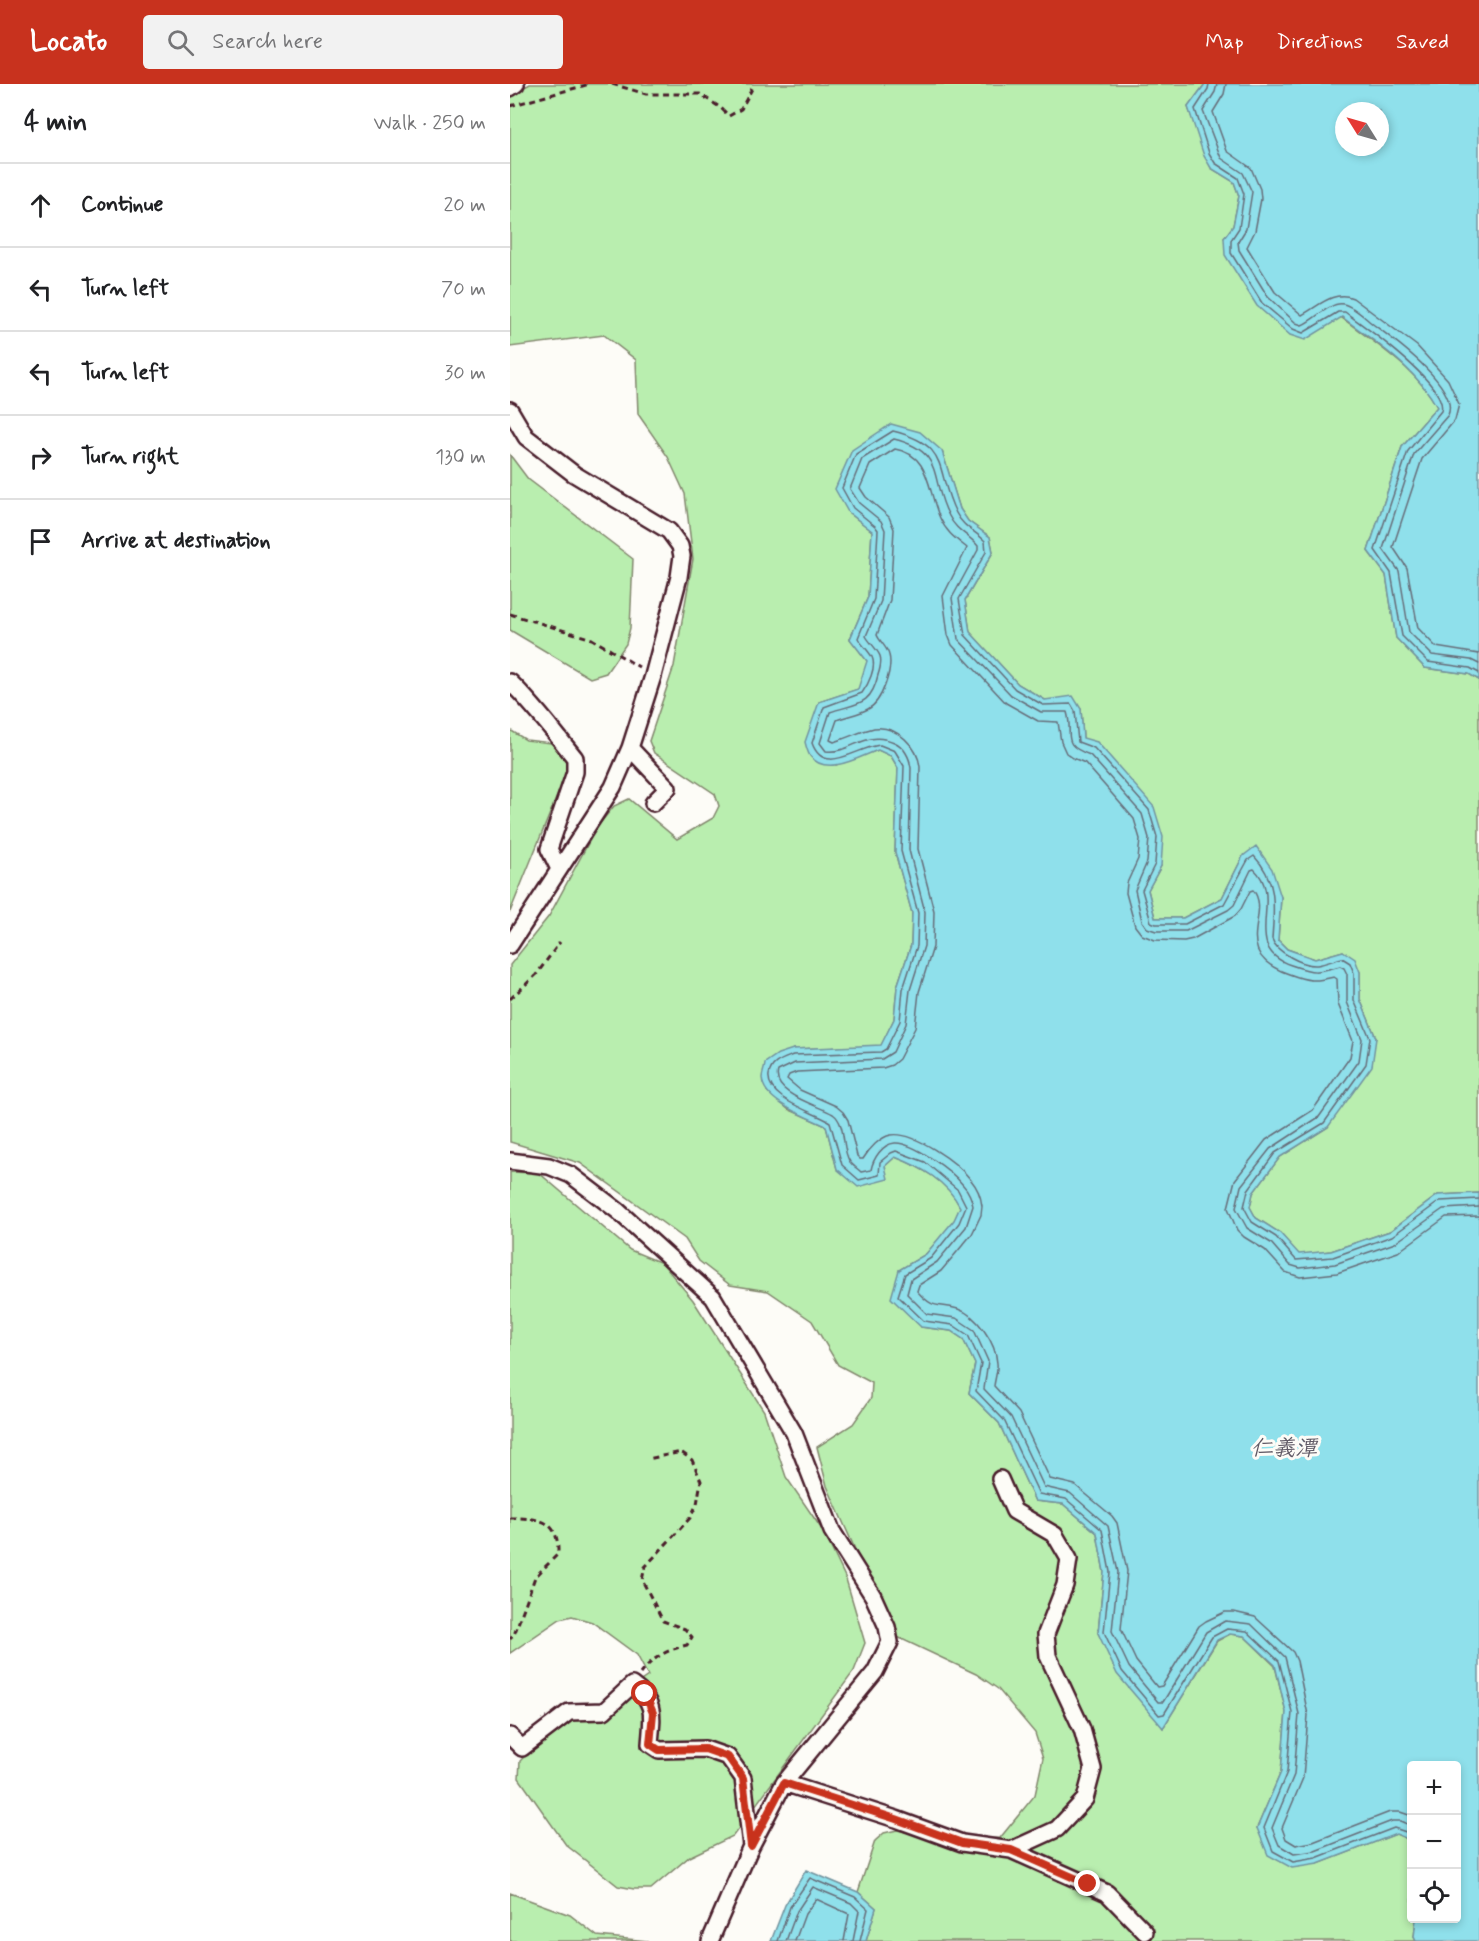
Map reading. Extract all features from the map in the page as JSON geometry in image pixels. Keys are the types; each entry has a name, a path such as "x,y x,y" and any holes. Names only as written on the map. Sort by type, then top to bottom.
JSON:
{"street":[{"path":"510,88 516,84"},
{"path":"510,410 526,437 574,474 669,531 680,546 682,556 653,676 630,748 613,787 510,945"},
{"path":"510,682 534,705 575,758 574,772 549,849 559,869"},
{"path":"630,748 668,788 653,803"},
{"path":"510,1161 549,1166 571,1175 618,1211 713,1298 794,1433 832,1531 873,1596 890,1642 874,1672 784,1783 751,1846 710,1941"},
{"path":"1000,1479 1014,1511 1054,1535 1069,1559 1065,1585 1046,1634 1048,1656 1083,1729 1093,1769 1085,1799 1057,1829 1011,1850"},
{"path":"510,1736 522,1748 568,1712 604,1711 632,1685 645,1694 653,1713 650,1744 659,1750 705,1749 728,1757 743,1778 751,1846"},
{"path":"784,1783 962,1843 1011,1850 1107,1893 1145,1932"}],"path":[{"path":"510,106 590,84"},
{"path":"612,84 646,94 700,94 729,116 741,109 754,85"},
{"path":"510,614 592,639 653,676"},
{"path":"510,999 536,975 560,942"},
{"path":"632,1685 649,1661 673,1648 687,1645 692,1637 685,1629 663,1621 642,1580 645,1567 690,1518 697,1504 701,1480 692,1460 681,1452 648,1459"},
{"path":"510,1518 532,1518 548,1524 558,1539 558,1554 535,1577 514,1635 510,1639"}],"green space":[{"path":"530,84 1205,84 1188,107 1211,168 1234,182 1239,196 1233,226 1224,238 1328,308 1383,349 1413,375 1437,407 1402,447 1368,551 1386,575 1396,638 1425,668 1469,674 1479,680 1479,1193 1438,1195 1390,1231 1331,1251 1298,1255 1280,1233 1256,1218 1250,1207 1253,1193 1280,1157 1328,1127 1376,1038 1360,999 1360,972 1343,951 1315,959 1287,949 1278,940 1281,897 1243,856 1222,898 1183,918 1155,918 1148,890 1161,866 1083,739 1081,709 1045,700 1018,684 970,632 965,600 993,552 990,537 968,521 960,509 942,451 848,512 872,531 868,597 850,639 868,662 859,689 819,702 836,765 878,750 891,756 898,768 895,852 912,913 911,945 897,987 894,1019 881,1046 793,1049 767,1091 788,1109 826,1126 837,1169 885,1166 895,1157 914,1165 941,1182 955,1198 960,1207 955,1220 926,1254 899,1270 921,1327 951,1331 963,1339 975,1364 969,1393 999,1423 1035,1501 1063,1504 1097,1533 1104,1572 1098,1633 1163,1728 1217,1641 1230,1634 1244,1636 1275,1666 1286,1712 1281,1772 1257,1828 1318,1864 1396,1834 1407,1839 1407,1923 1416,1923 1414,1937 1416,1941 866,1941 876,1908 858,1892 875,1841 884,1833 897,1830 948,1841 1000,1838 1035,1795 1043,1758 1035,1733 998,1689 976,1674 893,1635 827,1486 817,1447 853,1424 871,1398 872,1383 838,1365 812,1321 768,1291 730,1285 699,1261 685,1239 580,1163 510,1142 510,965 549,916 597,827 614,806 629,799 677,839 713,818 719,806 715,794 654,753 649,741 674,666 693,559 685,494 668,457 638,414 636,360 604,335 510,347 510,95"},
{"path":"510,455 528,479 633,559 630,628 626,644 606,673 590,678 510,630"},
{"path":"510,730 526,740 560,744 574,754 510,912"},
{"path":"510,1172 539,1173 630,1250 662,1263 693,1300 764,1411 786,1477 823,1531 846,1579 865,1643 854,1671 733,1836 689,1857 651,1889 618,1886 566,1845 519,1778 520,1761 555,1725 588,1717 648,1676 637,1655 592,1622 572,1616 560,1619 510,1653"},
{"path":"510,1893 570,1915 597,1936 648,1941 510,1941"}],"water":[{"path":"1205,84 1479,84 1479,680 1469,674 1425,668 1396,638 1386,575 1368,551 1402,447 1437,407 1407,368 1342,317 1305,340 1290,335 1257,306 1225,255 1224,238 1233,226 1239,196 1234,182 1211,168 1204,156 1188,107"},
{"name":"仁義潭","path":"891,424 920,432 942,451 960,509 968,521 990,537 993,552 965,600 970,632 1018,684 1045,700 1073,696 1081,709 1083,738 1097,742 1154,807 1163,837 1161,866 1148,890 1155,918 1183,918 1222,898 1243,856 1256,846 1272,869 1281,897 1278,940 1287,949 1315,959 1343,951 1355,959 1360,972 1360,999 1376,1038 1372,1066 1328,1127 1280,1157 1253,1193 1250,1207 1256,1218 1280,1233 1299,1254 1331,1251 1390,1231 1438,1195 1479,1193 1479,1941 1416,1941 1414,1937 1416,1923 1461,1923 1461,1761 1407,1761 1407,1839 1396,1834 1318,1864 1292,1868 1268,1855 1257,1828 1281,1772 1286,1712 1275,1665 1244,1636 1230,1634 1217,1640 1163,1728 1117,1674 1098,1633 1104,1572 1097,1533 1063,1504 1035,1501 999,1423 969,1393 975,1364 963,1339 951,1331 921,1327 891,1298 899,1270 926,1254 954,1220 960,1207 955,1198 941,1182 914,1165 895,1157 885,1166 888,1179 858,1187 837,1169 826,1126 787,1108 764,1087 762,1078 765,1063 778,1054 793,1049 881,1045 894,1019 897,987 911,945 912,913 895,852 898,768 891,756 878,750 843,764 825,765 810,756 805,742 819,702 858,689 867,661 850,639 868,597 872,531 848,512 835,489 852,450"},
{"path":"806,1870 858,1892 876,1908 866,1941 771,1941 785,1905"}],"route":[{"path":"645,1694 653,1713 650,1744 659,1750 705,1749 728,1757 743,1778 751,1846 784,1783 962,1843 1011,1850 1088,1884"}]}
